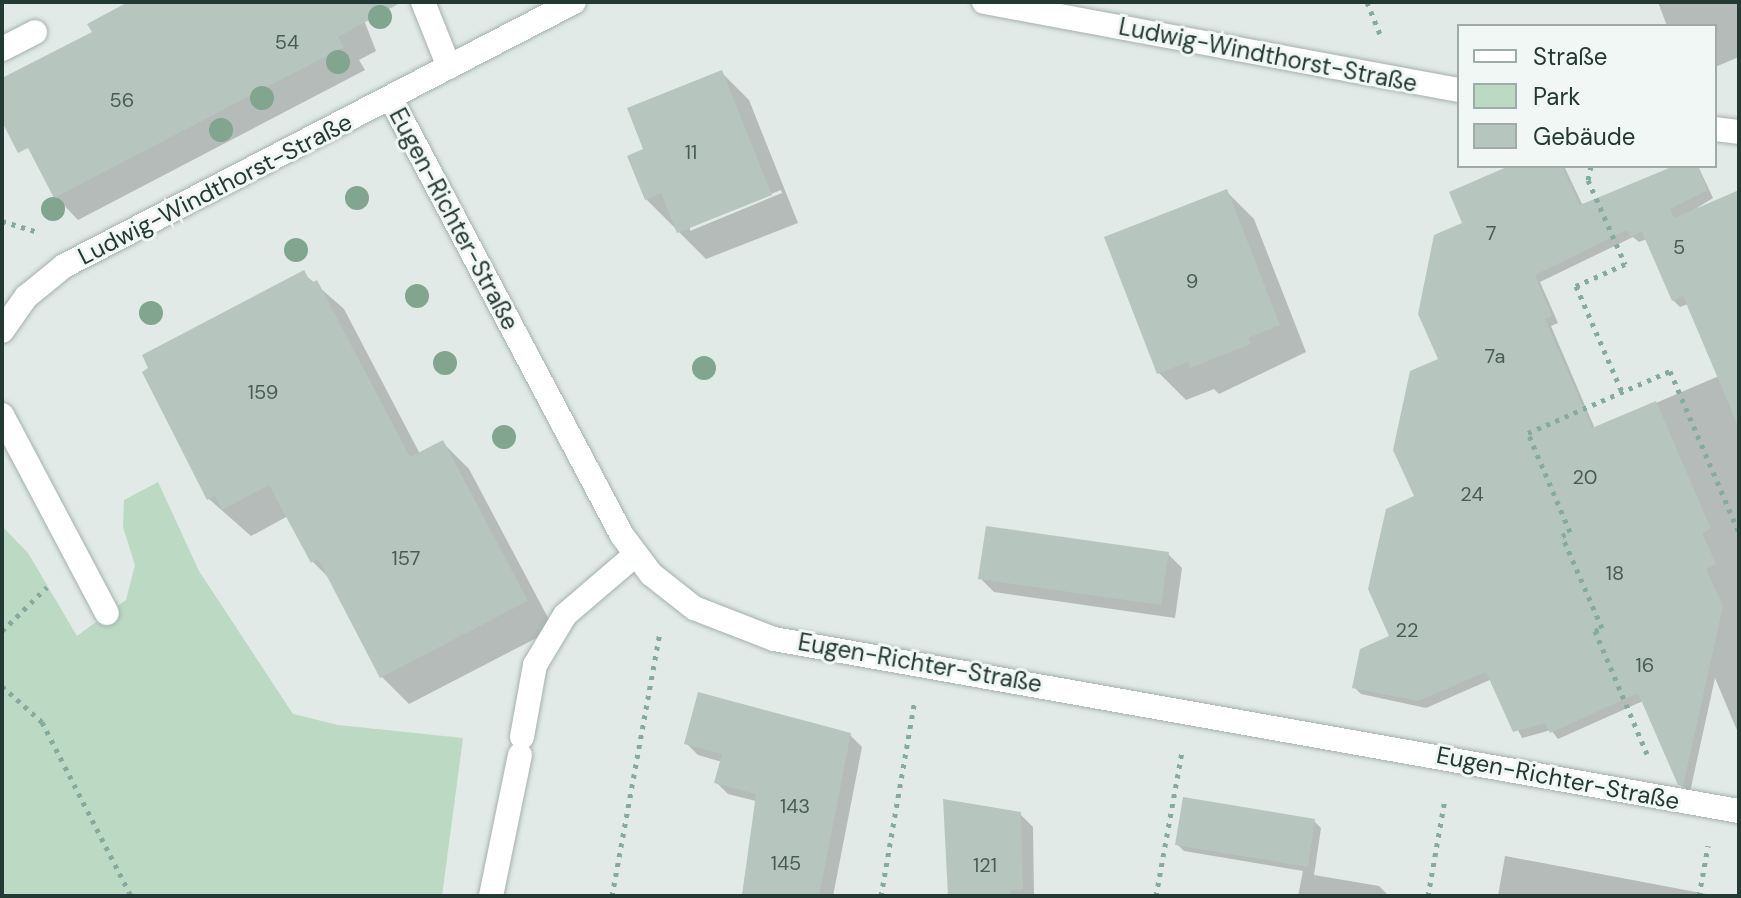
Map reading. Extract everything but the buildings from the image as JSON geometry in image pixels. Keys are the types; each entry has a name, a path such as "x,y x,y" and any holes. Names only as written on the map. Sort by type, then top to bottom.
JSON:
{"street":[{"path":"423,2 449,67"},
{"name":"Ludwig-Windthorst-Straße","path":"2,331 26,297 64,266 574,2"},
{"name":"Ludwig-Windthorst-Straße","path":"984,2 1457,90"},
{"path":"2,49 35,32"},
{"name":"Eugen-Richter-Straße","path":"391,99 635,555 668,590 746,632 1190,709 1727,809"},
{"path":"1717,129 1739,132"},
{"path":"2,415 107,613"},
{"path":"491,896 535,665 565,615 635,555"}],"path":[{"path":"1591,168 1588,180 1625,264 1576,286 1622,392"},
{"path":"1667,799 1595,631 1602,628 1562,536 1570,532 1528,433 1670,371 1739,533"},
{"path":"2,631 22,606 81,561"},
{"path":"612,896 668,590"},
{"path":"881,896 920,663"},
{"path":"2,686 42,722 131,896"},
{"path":"1156,896 1190,709"},
{"path":"1428,896 1453,757"},
{"path":"1699,896 1727,809"}],"green space":[{"path":"158,482 199,571 293,714 338,725 463,738 442,896 2,896 2,526 28,553 77,636 126,600 135,565 123,527 124,500"}]}
